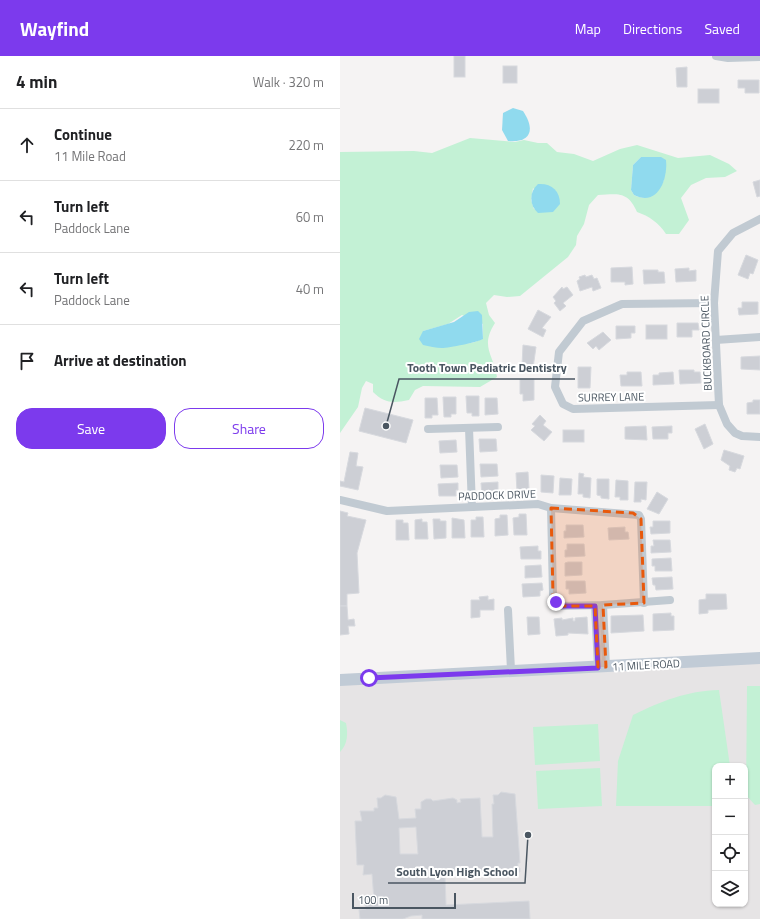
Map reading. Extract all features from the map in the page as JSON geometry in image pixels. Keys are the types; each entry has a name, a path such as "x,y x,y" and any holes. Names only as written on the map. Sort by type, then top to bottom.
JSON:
{"street":[{"path":"716,56 728,58 760,57"},
{"name":"BUCKBOARD CIRCLE","path":"760,220 733,233 718,251 714,303 719,405 727,424 735,433 742,436 760,436"},
{"name":"SURREY LANE","path":"714,303 622,304 582,321 559,352 555,387 563,404 573,410 719,405"},
{"path":"716,340 760,337"},
{"path":"428,429 498,427"},
{"path":"469,428 472,507"},
{"name":"PADDOCK DRIVE","path":"340,500 387,511 538,504 551,508 639,515 641,519 644,603"},
{"path":"551,508 553,595 556,602 560,606 644,603 670,600"},
{"path":"599,605 602,667"},
{"path":"508,610 511,670"},
{"name":"11 MILE ROAD","path":"340,680 760,658"}],"highlighted area":[{"path":"551,508 633,513 641,519 644,603 603,605 606,667 598,667 595,606 560,606 553,595"}],"shaded area":[{"path":"760,662 760,919 340,919 340,684"}],"green space":[{"path":"470,138 515,142 524,140 547,143 557,152 574,154 593,161 620,149 637,145 678,158 710,155 729,164 737,171 725,177 706,178 691,185 681,198 689,220 679,234 666,234 653,220 637,212 630,200 622,195 598,195 589,205 584,224 577,236 576,245 568,257 520,296 507,297 494,295 486,303 489,315 495,323 488,338 488,344 497,377 480,387 423,386 415,390 409,400 399,402 386,401 377,396 373,392 373,384 366,381 362,388 358,407 340,433 340,152 414,151 432,153","holes":["641,157 664,180 656,192 649,197 644,198 634,195 631,190 633,165","533,188 553,212 534,209 531,200","462,315 483,324 483,338 476,342 461,343 445,340 423,331 448,324"]},
{"path":"747,686 760,686 760,804 755,805 748,797 748,763 746,763"},
{"path":"719,690 730,763 712,763 712,806 616,806 618,761 633,715 674,698 696,692"},
{"path":"340,720 346,723 347,734 345,746 340,752"},
{"path":"598,724 600,761 535,765 533,727"},
{"path":"600,768 602,806 538,809 536,771"}],"water":[{"path":"513,108 523,111 530,129 529,134 522,140 508,141 502,130 503,113"},
{"path":"641,157 661,157 666,160 665,175 660,189 649,197 642,198 634,195 631,190 633,165"},
{"path":"538,184 551,186 556,191 560,199 560,204 553,212 538,213 535,210 531,198 535,187"},
{"path":"478,311 482,315 483,339 463,345 442,348 423,345 419,339 423,331 454,322 469,312"}],"building":[{"path":"454,56 465,56 465,77 454,77"},
{"path":"503,66 517,66 517,83 503,83"},
{"path":"687,67 687,87 677,87 676,68"},
{"path":"738,80 759,80 759,93 745,93 745,88 738,88"},
{"path":"698,89 719,89 719,103 698,103"},
{"path":"760,180 760,196 757,197 753,182"},
{"path":"746,255 758,260 753,274 750,273 748,279 738,275"},
{"path":"632,267 633,284 625,285 625,282 611,282 611,268"},
{"path":"689,268 689,271 696,270 696,281 676,282 675,269"},
{"path":"643,270 658,270 658,272 664,272 665,283 644,284"},
{"path":"585,275 586,277 592,275 594,279 597,278 601,288 593,291 592,287 580,291 577,281 580,279 579,277"},
{"path":"562,287 563,289 567,287 573,295 563,303 566,306 560,311 554,303 556,301 553,297"},
{"path":"742,302 758,302 758,314 739,315 738,308 742,308"},
{"path":"538,310 551,317 542,328 546,330 543,337 528,329"},
{"path":"677,323 698,323 699,330 692,330 692,337 677,337"},
{"path":"646,325 667,325 667,339 646,339"},
{"path":"616,326 635,326 635,333 631,333 631,338 616,339"},
{"path":"603,332 611,340 599,350 596,346 593,349 587,343"},
{"path":"523,345 536,347 533,368 522,366"},
{"path":"760,356 760,370 741,369 741,357"},
{"path":"578,367 591,367 590,388 578,388"},
{"path":"679,370 694,370 694,372 700,372 701,383 680,384"},
{"path":"627,372 641,372 642,386 621,386 620,375 627,375"},
{"path":"673,372 674,384 653,385 653,375"},
{"path":"520,379 534,379 534,400 523,401 523,394 520,394"},
{"path":"466,396 479,396 479,416 472,416 472,413 467,413"},
{"path":"443,397 456,397 456,414 451,414 451,417 444,417"},
{"path":"425,398 437,398 438,415 432,415 432,418 425,418"},
{"path":"485,398 497,398 498,414 485,415"},
{"path":"753,400 760,400 760,414 747,414 747,403 753,402"},
{"path":"365,408 413,420 406,443 359,431"},
{"path":"540,415 546,421 543,425 552,432 544,441 531,430 535,426 532,424"},
{"path":"705,424 713,444 704,449 695,429"},
{"path":"646,426 647,440 625,439 625,427"},
{"path":"672,426 672,433 668,433 668,439 653,439 652,427"},
{"path":"563,430 584,430 584,442 563,442"},
{"path":"479,439 496,439 497,451 480,452"},
{"path":"456,440 457,452 440,453 439,441"},
{"path":"724,450 744,456 740,469 737,468 735,472 729,470 730,466 721,460"},
{"path":"350,452 358,453 356,466 363,467 358,490 340,486 340,481 344,482"},
{"path":"480,464 497,464 498,476 481,477"},
{"path":"440,465 457,465 458,477 441,478"},
{"path":"528,472 529,489 524,489 524,492 517,492 516,473"},
{"path":"579,473 584,474 583,477 591,478 590,498 583,497 583,494 578,494"},
{"path":"541,475 554,476 553,493 541,492"},
{"path":"560,478 572,479 571,495 559,495"},
{"path":"597,479 609,479 609,499 601,498 601,496 597,495"},
{"path":"616,480 628,481 628,500 620,500 620,497 615,497"},
{"path":"498,482 498,495 482,495 481,483"},
{"path":"635,482 647,482 646,500 641,499 641,502 634,502"},
{"path":"458,483 456,496 439,496 438,484"},
{"path":"657,492 668,499 659,514 647,509"},
{"path":"340,511 348,513 347,516 366,520 357,553 359,593 347,594 347,606 340,606"},
{"path":"519,514 526,514 527,535 514,535 513,518 519,517"},
{"path":"500,515 507,515 508,535 495,536 495,519 500,518"},
{"path":"476,517 483,517 484,537 471,537 471,520 476,520"},
{"path":"452,518 464,520 465,538 452,538"},
{"path":"422,519 422,522 427,522 428,539 415,539 415,520"},
{"path":"433,519 446,521 446,538 434,539"},
{"path":"396,520 403,520 403,523 408,523 409,540 396,540"},
{"path":"653,521 670,521 670,533 651,534 650,527 653,527"},
{"path":"566,525 583,525 584,537 564,538"},
{"path":"625,527 625,532 628,532 629,539 609,540 608,528"},
{"path":"653,540 670,540 671,552 651,553 651,546 654,546"},
{"path":"567,544 584,544 585,556 565,557"},
{"path":"538,546 538,551 541,551 541,559 521,559 520,547"},
{"path":"671,558 672,571 655,571 655,566 652,566 652,559"},
{"path":"582,562 582,575 565,576 565,563"},
{"path":"541,565 542,577 525,578 525,566"},
{"path":"672,577 673,589 656,590 655,585 653,585 652,578"},
{"path":"566,581 585,581 586,593 569,594 569,589 566,589"},
{"path":"542,583 543,590 540,591 540,596 523,597 522,584"},
{"path":"706,594 726,594 727,609 708,610 708,613 699,614 699,600 706,599"},
{"path":"488,596 488,600 494,599 494,610 480,610 480,617 471,618 471,600 480,600 479,597"},
{"path":"340,606 347,606 348,620 354,619 355,626 348,626 349,634 340,635"},
{"path":"671,613 671,616 674,616 674,630 653,631 653,614"},
{"path":"643,615 644,631 611,633 611,616"},
{"path":"527,617 539,617 540,634 528,635"},
{"path":"587,617 588,634 568,633 568,635 556,636 554,619 562,618 562,620 573,618 573,621 575,621 575,618"},
{"path":"501,792 515,794 520,863 518,863 518,868 520,868 520,872 445,876 446,905 529,901 530,919 422,919 422,915 411,916 403,919 360,919 359,910 366,909 365,900 374,900 372,874 363,875 364,865 357,865 355,821 362,821 360,811 374,811 374,808 378,808 377,798 381,798 385,795 396,797 399,819 416,818 415,809 421,809 421,802 426,799 431,799 433,801 453,798 457,800 457,803 461,802 460,799 480,798 482,837 493,837 493,795 498,795","holes":["416,827 418,854 400,854 399,828"]}],"place":[{"name":"Tooth Town Pediatric Dentistry","path":"386,426"},
{"name":"South Lyon High School","path":"528,835"}],"route":[{"path":"369,678 536,669 598,668 595,606 560,606 556,602"}]}
